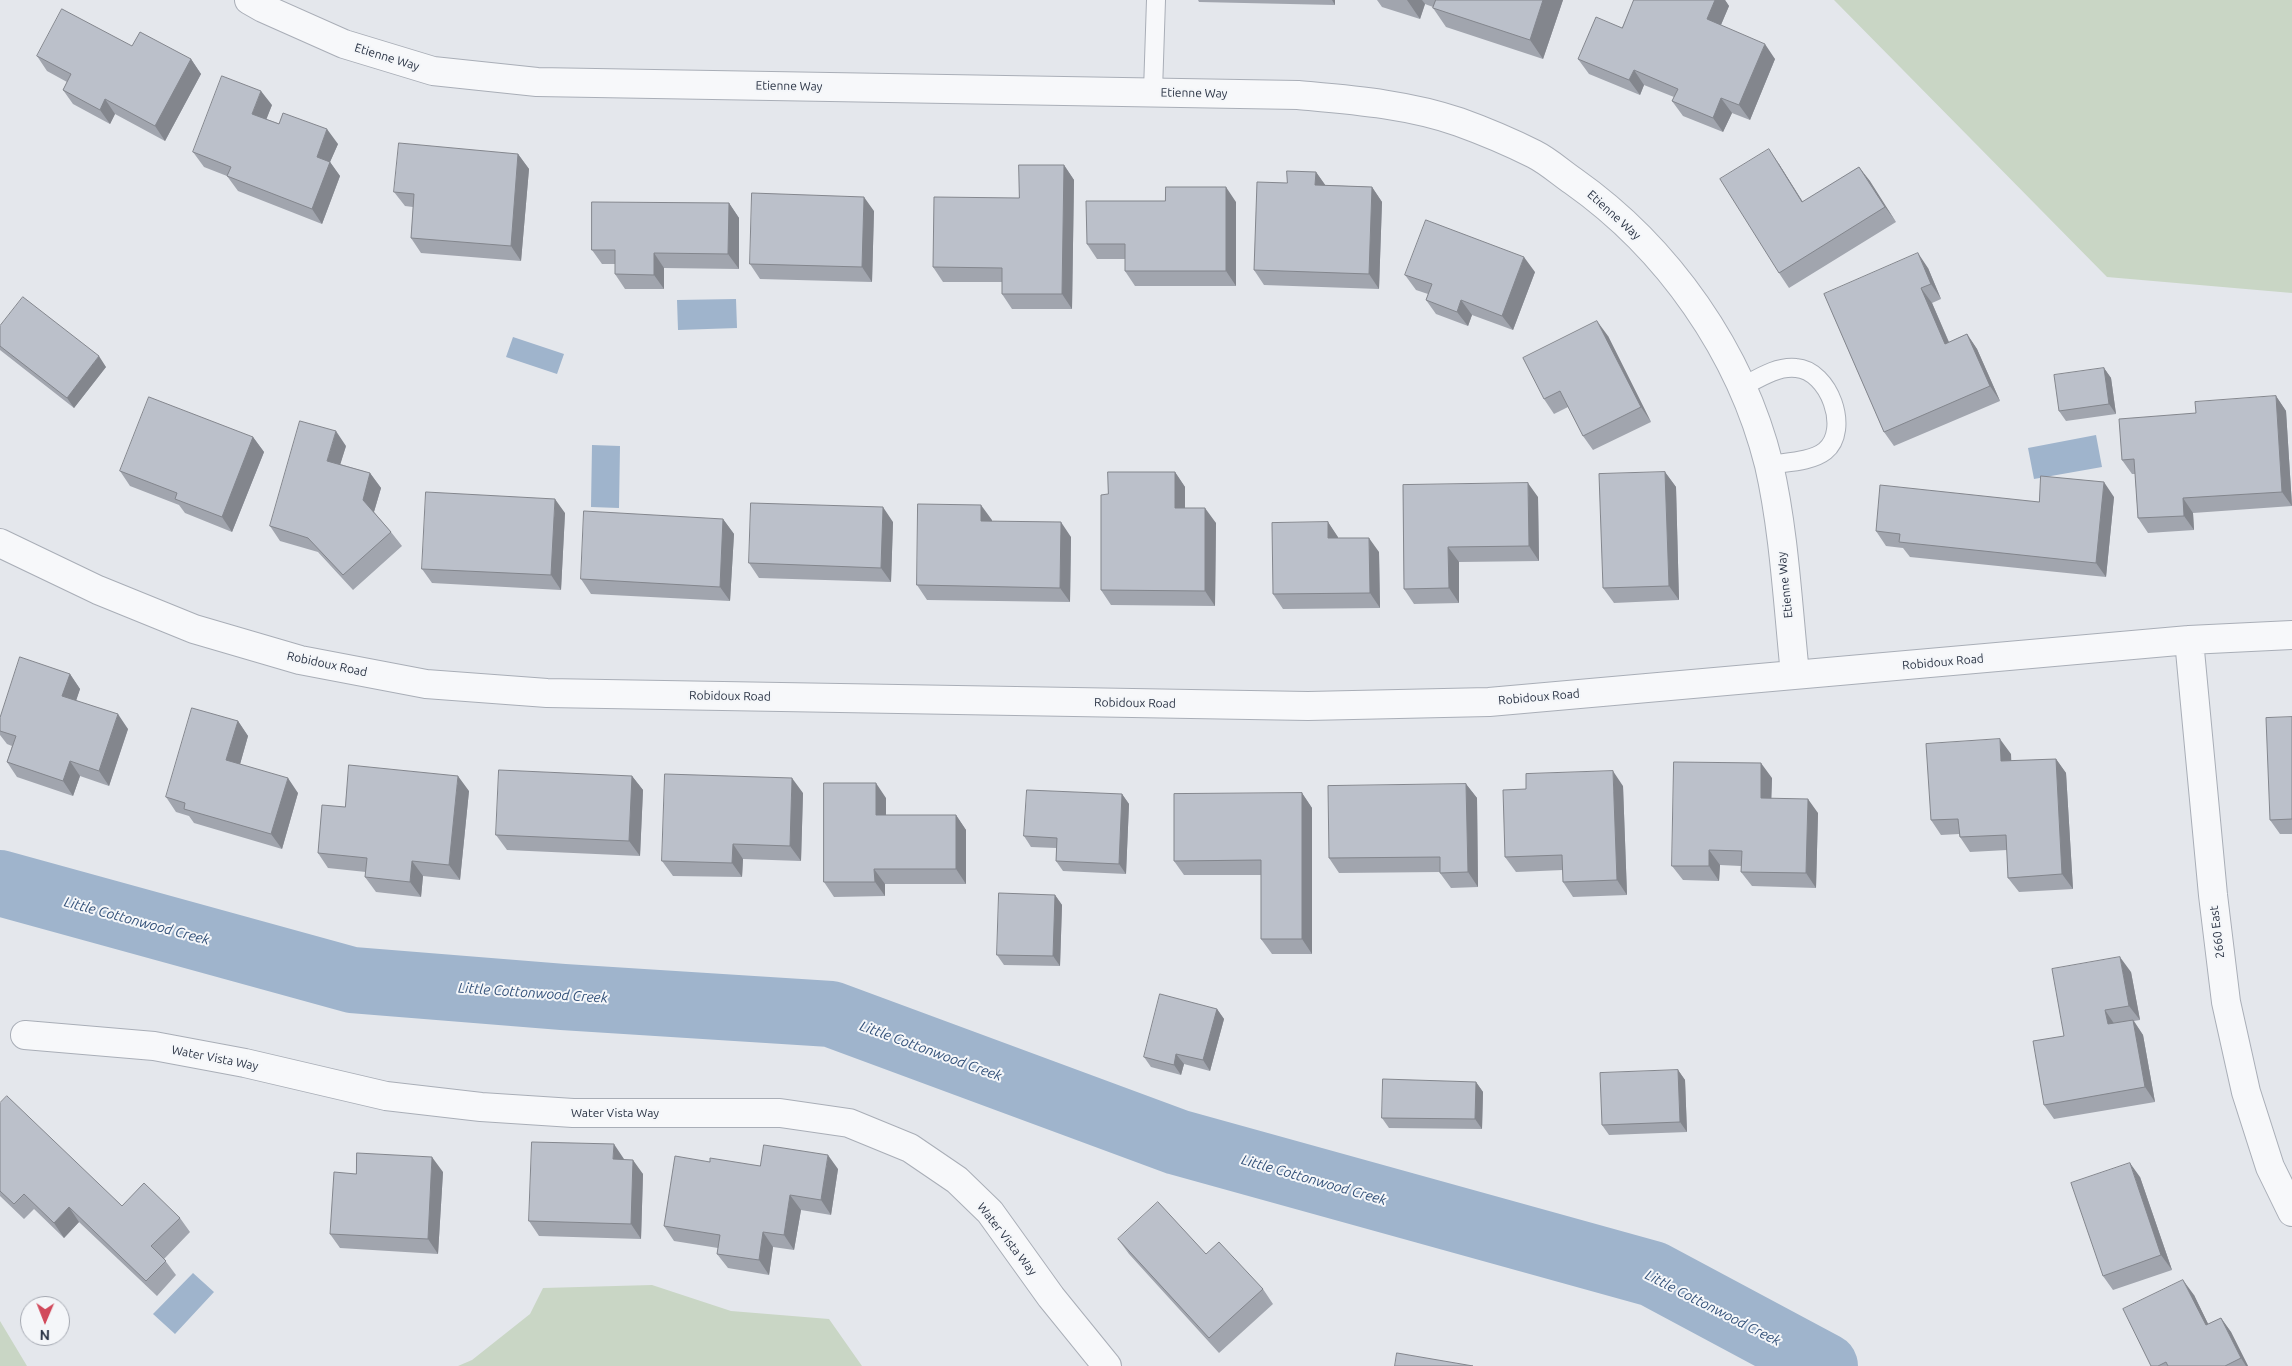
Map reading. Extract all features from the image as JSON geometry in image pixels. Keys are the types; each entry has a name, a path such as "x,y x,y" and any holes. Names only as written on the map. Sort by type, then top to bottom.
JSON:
{"street":[{"name":"Etienne Way","path":"249,0 262,8 344,44 433,71 527,81 1298,95 1379,102 1458,122 1536,155 1599,200 1643,241 1692,298 1742,387 1769,465 1776,503 1795,674"},
{"name":"Robidoux Road","path":"0,543 98,590 194,629 300,660 426,684 548,693 1308,706 1489,702 2189,640 2292,634"},
{"name":"2660 East","path":"2189,640 2213,894 2226,1002 2252,1111 2270,1167 2292,1212"},
{"name":"Water Vista Way","path":"25,1035 154,1046 245,1063 386,1096 472,1106 573,1113 780,1113 849,1123 910,1148 957,1180 990,1212 1051,1297 1107,1366"}],"lane":[{"path":"1153,92 1156,0"},
{"path":"1742,387 1777,370 1796,368 1810,370 1821,379 1836,412 1837,429 1834,443 1823,453 1804,460 1769,465"}],"green space":[{"path":"1834,0 2292,0 2292,293 2107,277"},
{"path":"652,1285 731,1311 829,1319 862,1366 458,1366 472,1360 530,1314 543,1288"},
{"path":"0,1321 27,1366 0,1366"}],"water":[{"path":"736,299 737,328 678,330 677,300"},
{"path":"513,337 564,354 557,374 506,357"},
{"path":"2096,435 2102,467 2034,479 2028,448"},
{"path":"592,445 620,446 619,508 591,507"},
{"path":"193,1273 214,1292 175,1334 153,1314"}],"building":[{"path":"1436,0 1543,0 1530,40 1433,8"},
{"path":"1634,0 1715,0 1707,19 1765,44 1739,105 1721,98 1713,118 1672,101 1678,89 1634,70 1629,80 1578,59 1596,17 1622,28"},
{"path":"62,9 132,46 140,32 191,59 155,126 105,99 100,110 63,90 71,74 37,56"},
{"path":"222,76 261,91 252,114 279,124 283,113 327,129 317,157 330,162 312,209 227,176 231,167 193,152"},
{"path":"399,143 518,154 511,246 411,238 414,194 394,192"},
{"path":"1769,149 1802,202 1859,167 1885,207 1779,273 1720,179"},
{"path":"1019,165 1064,165 1062,294 1002,294 1002,268 933,267 934,197 1019,198"},
{"path":"1287,171 1316,172 1315,185 1372,187 1369,274 1254,270 1257,182 1287,183"},
{"path":"1166,187 1226,187 1226,271 1125,271 1125,244 1087,244 1086,201 1165,201"},
{"path":"752,193 864,197 862,267 750,264"},
{"path":"592,202 729,203 728,254 654,253 654,275 615,274 615,250 592,250"},
{"path":"1426,220 1524,257 1502,316 1461,300 1457,312 1426,300 1432,284 1405,275"},
{"path":"1918,253 1931,284 1921,288 1945,344 1967,334 1990,386 1884,432 1824,294"},
{"path":"23,297 99,356 67,398 0,346 0,326"},
{"path":"1597,321 1641,407 1583,436 1560,391 1544,399 1523,358"},
{"path":"2104,368 2109,404 2059,411 2054,375"},
{"path":"2276,396 2282,492 2183,498 2184,516 2138,518 2134,459 2122,460 2119,419 2196,413 2195,402"},
{"path":"149,397 253,437 222,517 175,499 177,493 120,471"},
{"path":"300,421 336,431 327,461 370,473 363,500 391,532 343,575 308,538 270,526"},
{"path":"1108,472 1175,472 1175,508 1205,508 1205,591 1101,590 1101,495 1108,494"},
{"path":"1665,472 1669,586 1603,588 1599,474"},
{"path":"2041,476 2104,482 2096,563 1899,542 1900,534 1876,531 1880,485 2039,502"},
{"path":"1528,483 1529,546 1448,547 1449,588 1404,589 1403,485"},
{"path":"426,492 555,499 551,575 422,569"},
{"path":"751,503 883,507 881,568 749,563"},
{"path":"918,504 981,505 981,521 1061,522 1060,588 917,585"},
{"path":"584,511 723,519 720,587 581,579"},
{"path":"1328,522 1328,538 1369,538 1370,593 1273,594 1272,523"},
{"path":"20,657 70,674 62,696 118,714 99,771 70,761 63,781 7,762 16,736 0,731 0,718"},
{"path":"192,708 238,721 226,760 288,778 271,834 184,809 185,803 166,797"},
{"path":"2292,717 2292,819 2270,820 2266,718"},
{"path":"2000,739 2001,761 2056,759 2062,874 2008,878 2006,835 1960,837 1958,819 1931,820 1926,744"},
{"path":"1674,762 1761,763 1761,798 1808,799 1806,873 1741,872 1742,851 1709,850 1709,866 1672,866"},
{"path":"349,765 458,776 449,865 412,861 410,882 365,877 367,858 318,853 322,805 345,807"},
{"path":"499,770 632,776 629,841 496,835"},
{"path":"1613,771 1617,880 1563,882 1562,855 1505,857 1503,790 1526,789 1526,774"},
{"path":"665,774 792,778 790,846 733,844 732,863 662,861"},
{"path":"824,783 876,783 876,815 956,815 956,869 874,869 875,882 824,882"},
{"path":"1466,784 1468,872 1440,873 1440,857 1329,858 1328,786"},
{"path":"1027,790 1122,794 1119,864 1056,861 1057,838 1024,836"},
{"path":"1302,793 1302,939 1261,939 1261,860 1174,861 1174,794"},
{"path":"999,893 1055,895 1053,956 997,955"},
{"path":"2120,957 2129,1006 2105,1010 2108,1024 2133,1020 2145,1087 2044,1105 2033,1041 2064,1036 2052,969"},
{"path":"1160,994 1217,1009 1203,1060 1176,1054 1174,1065 1144,1057"},
{"path":"1678,1070 1680,1122 1602,1125 1600,1073"},
{"path":"1383,1079 1476,1082 1475,1119 1382,1118"},
{"path":"7,1096 122,1206 144,1183 180,1218 151,1246 166,1261 146,1281 69,1207 54,1223 24,1194 14,1204 0,1191 0,1103"},
{"path":"532,1142 614,1144 613,1159 633,1160 631,1224 529,1221"},
{"path":"764,1145 828,1155 821,1200 790,1195 784,1235 763,1232 759,1260 717,1254 720,1235 664,1226 675,1156 710,1162 710,1158 760,1166"},
{"path":"357,1153 432,1157 428,1239 330,1234 334,1172 356,1174"},
{"path":"2130,1163 2161,1255 2103,1276 2071,1183"},
{"path":"1158,1202 1206,1254 1219,1242 1263,1289 1209,1338 1118,1239"},
{"path":"2183,1280 2206,1325 2221,1318 2241,1358 2225,1366 2168,1366 2166,1362 2158,1366 2151,1366 2123,1309"},
{"path":"1397,1353 1473,1366 1395,1366"}],"waterway":[{"name":"Little Cottonwood Creek","path":"0,883 352,980 563,997 831,1014 1177,1142 1653,1274 1825,1366"}]}
